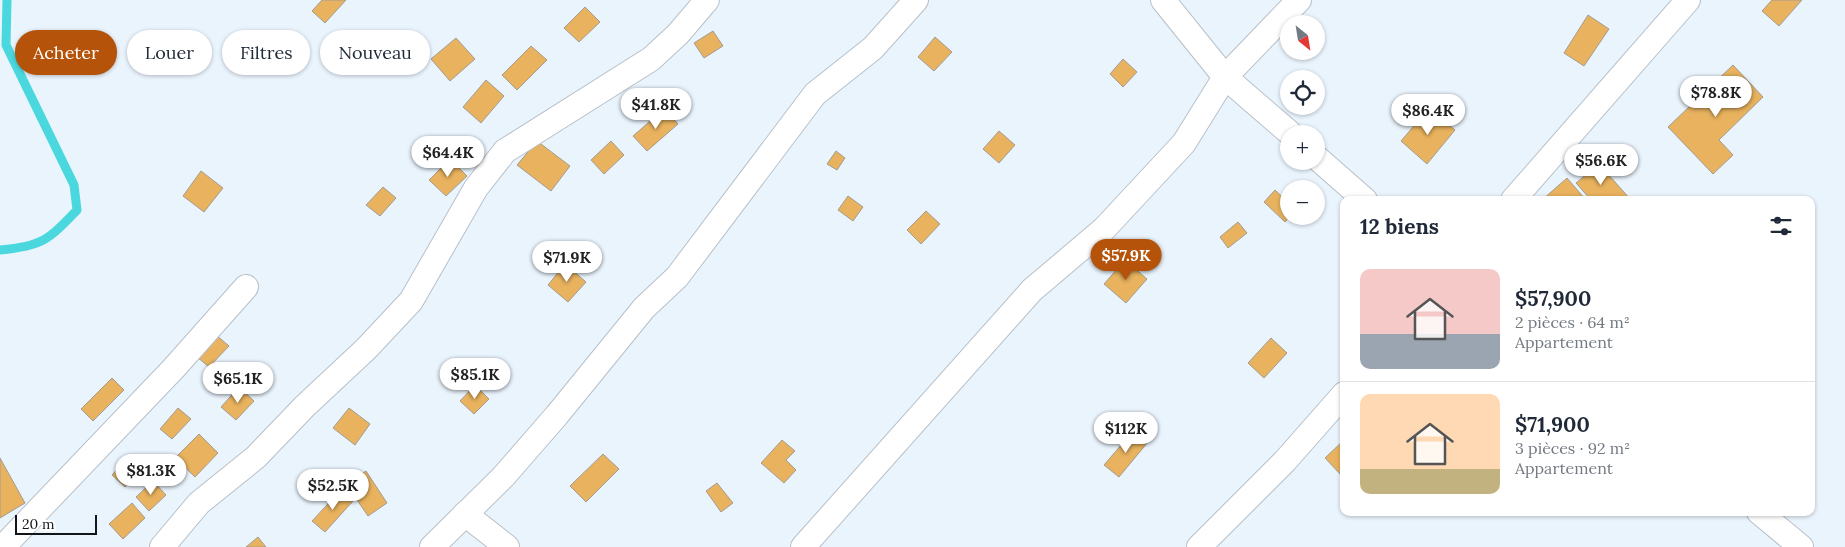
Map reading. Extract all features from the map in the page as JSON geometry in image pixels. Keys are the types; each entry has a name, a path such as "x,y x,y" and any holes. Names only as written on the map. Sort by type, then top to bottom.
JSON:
{"street":[{"path":"162,547 199,503 256,457 312,399 366,349 411,301 476,188 505,151 651,59 678,34 707,0"},
{"path":"1163,0 1225,77 1280,125"},
{"path":"803,547 1032,290 1104,230 1184,143 1225,77 1299,0"},
{"path":"1517,196 1688,0"},
{"path":"432,547 503,477 557,415 644,308 677,277 816,94 873,48 903,4"},
{"path":"1325,165 1360,196"},
{"path":"3,547 174,368 246,287"},
{"path":"1199,547 1285,461 1340,399"},
{"path":"465,514 507,547"},
{"path":"1764,516 1801,547"}],"building":[{"path":"322,0 346,0 325,23 312,11"},
{"path":"1772,0 1802,0 1779,26 1762,11"},
{"path":"585,7 600,22 579,42 564,28"},
{"path":"1588,15 1609,29 1584,66 1564,53"},
{"path":"713,31 723,46 704,58 694,43"},
{"path":"935,37 952,52 934,71 918,57"},
{"path":"456,38 475,59 450,81 431,59"},
{"path":"531,46 547,60 517,90 502,75"},
{"path":"1123,59 1137,72 1123,87 1110,74"},
{"path":"1733,65 1763,97 1719,140 1733,155 1713,174 1668,127"},
{"path":"486,80 504,96 481,123 463,107"},
{"path":"1429,108 1455,130 1427,164 1401,141"},
{"path":"664,109 678,124 647,151 633,136"},
{"path":"999,131 1015,145 999,163 983,149"},
{"path":"537,141 570,166 551,191 517,165"},
{"path":"611,141 624,155 604,174 591,160"},
{"path":"836,151 845,158 837,170 827,164"},
{"path":"450,159 467,176 446,196 429,180"},
{"path":"1599,164 1627,196 1587,196 1576,183"},
{"path":"201,171 223,188 204,212 183,196"},
{"path":"1567,178 1583,196 1547,196"},
{"path":"383,187 396,198 380,216 366,205"},
{"path":"1275,190 1280,195 1280,217 1264,202"},
{"path":"848,196 863,207 853,221 838,210"},
{"path":"926,211 940,224 921,244 907,230"},
{"path":"1238,222 1247,233 1228,248 1220,237"},
{"path":"1125,260 1147,279 1126,303 1104,284"},
{"path":"565,264 586,282 568,302 548,285"},
{"path":"216,335 229,346 209,367 197,357"},
{"path":"1271,338 1287,353 1264,378 1248,363"},
{"path":"112,378 124,390 93,421 81,409"},
{"path":"475,385 489,399 474,414 460,401"},
{"path":"239,387 254,401 236,420 221,407"},
{"path":"178,408 191,419 172,439 160,429"},
{"path":"349,408 370,424 355,445 333,428"},
{"path":"1134,430 1148,442 1119,477 1104,465"},
{"path":"199,434 218,453 195,477 175,458"},
{"path":"782,440 795,451 786,460 796,470 784,483 761,463"},
{"path":"1340,444 1340,474 1325,458"},
{"path":"603,454 619,469 586,502 570,486"},
{"path":"128,457 142,469 125,487 112,475"},
{"path":"0,458 25,503 0,518"},
{"path":"366,471 387,503 368,516 346,484"},
{"path":"153,481 166,495 149,511 136,497"},
{"path":"717,483 733,503 721,512 706,491"},
{"path":"341,490 353,501 325,532 312,521"},
{"path":"132,503 145,518 123,539 109,524"},
{"path":"258,537 266,547 246,547"}],"waterway":[{"path":"0,250 26,246 44,240 77,210 74,185 6,45 7,0"}]}
